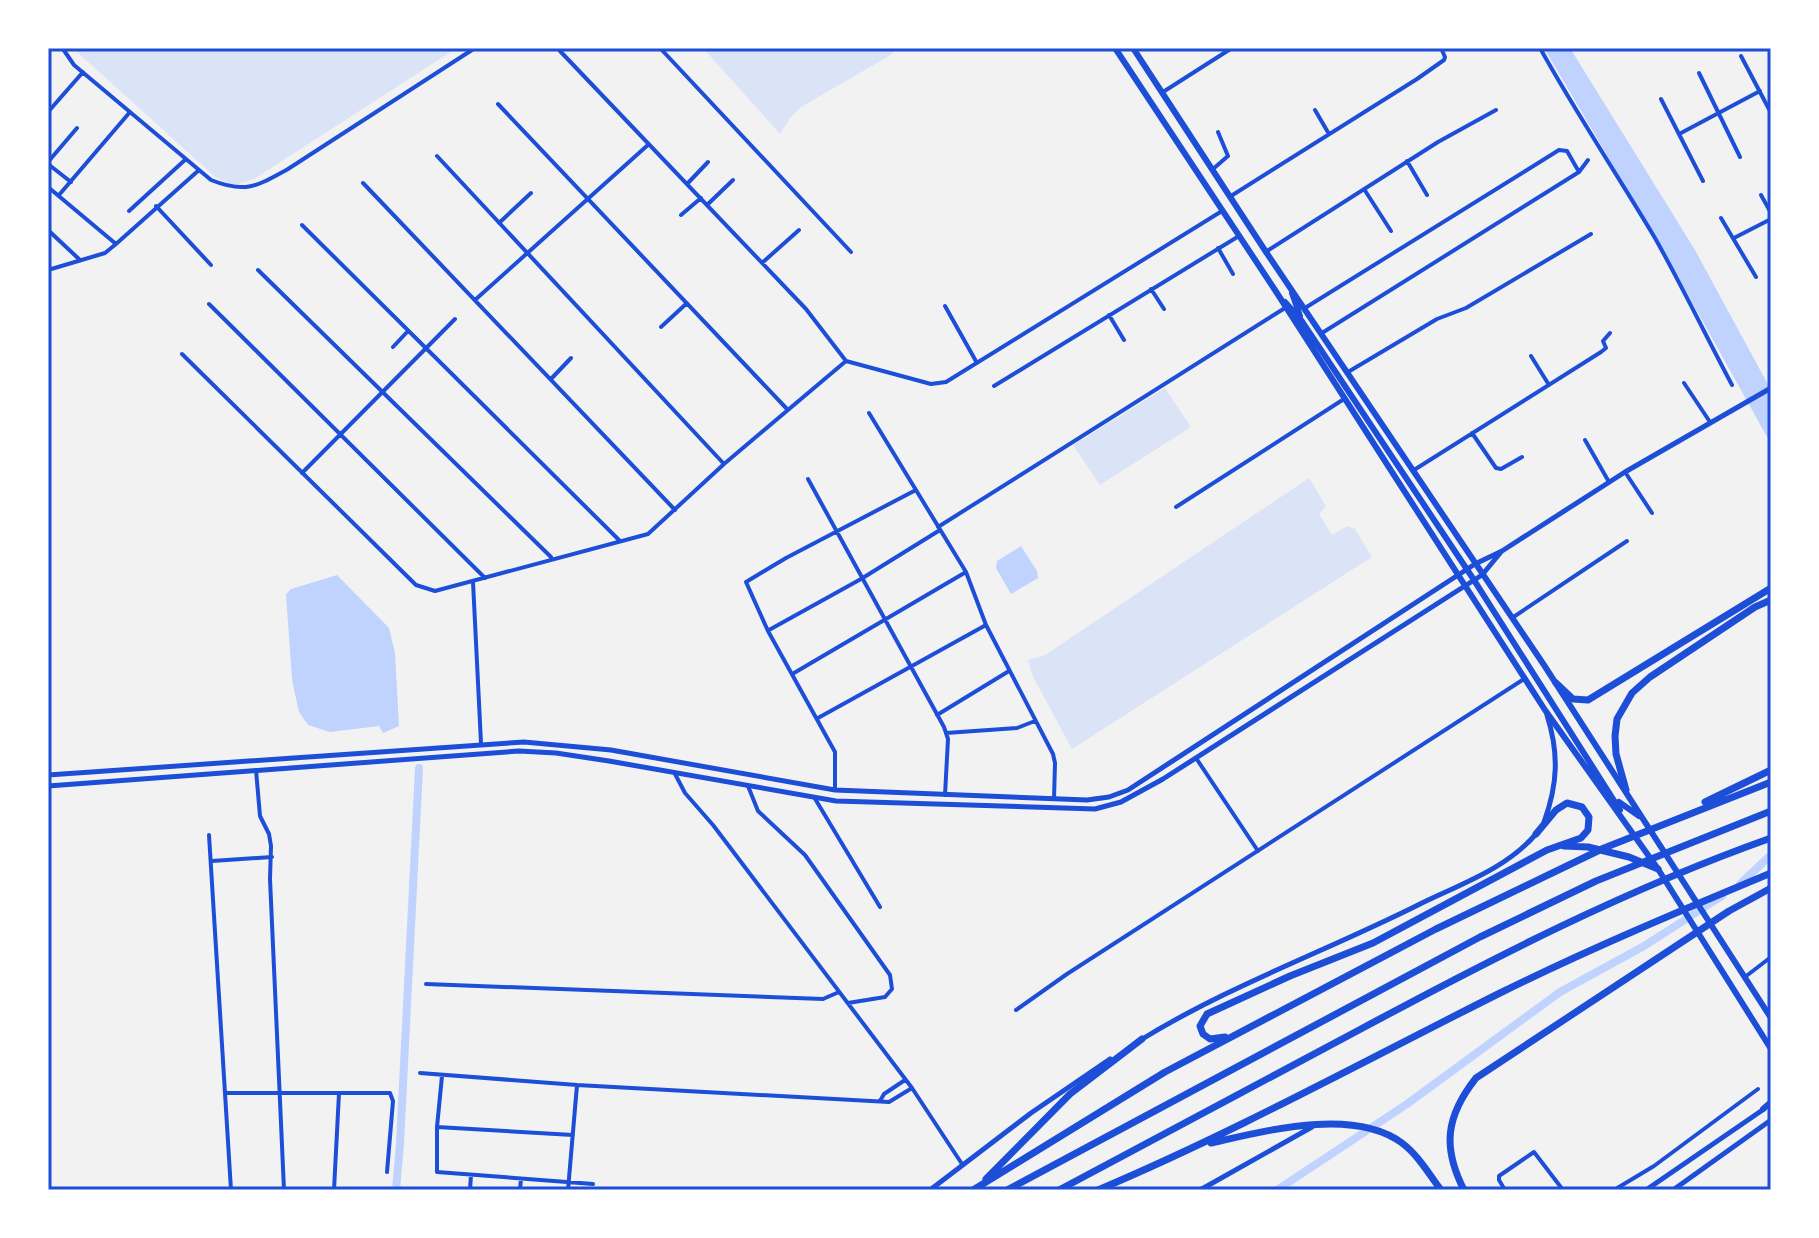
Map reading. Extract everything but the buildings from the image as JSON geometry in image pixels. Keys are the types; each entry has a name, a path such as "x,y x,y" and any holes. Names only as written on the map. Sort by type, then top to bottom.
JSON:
{"highway":[{"path":"1556,683 1573,699 1588,700 1771,588"},
{"path":"1626,790 1616,754 1615,736 1617,719 1632,693 1650,677 1755,607 1771,600"},
{"path":"1667,821 1771,770"},
{"path":"976,1188 1165,1072 1436,929 1576,860 1667,821 1771,782"},
{"path":"1271,1016 1215,1040 1206,1037 1200,1026 1203,1018 1216,1010 1373,943 1558,846 1581,838 1588,830 1589,817 1579,805 1567,803 1559,807 1536,834"},
{"path":"1007,1190 1480,937 1596,881 1771,811"},
{"path":"1059,1190 1491,959 1664,878 1771,838"},
{"path":"1558,846 1595,848 1658,869"},
{"path":"1098,1190 1201,1145 1502,992 1648,924 1771,873"},
{"path":"1464,1190 1453,1168 1449,1148 1450,1128 1464,1093 1476,1078 1729,911 1771,888"},
{"path":"976,1188 1070,1094 1142,1039"},
{"path":"1201,1145 1260,1132 1336,1123 1370,1128 1401,1142 1441,1190"}],"main road":[{"path":"1115,48 1545,710 1658,869 1771,1049"},
{"path":"1133,48 1266,252 1556,683 1771,1018"},
{"path":"1290,285 1301,320"},
{"path":"1275,290 1301,320 1472,577 1616,800 1631,830"},
{"path":"48,775 481,743 551,742 835,790 1054,799 1109,797 1128,790 1475,564 1502,551 1625,472 1771,388"},
{"path":"1439,546 1447,551 1453,549 1456,535"},
{"path":"48,786 519,751 556,753 858,802 1095,809 1128,799 1196,758 1482,575 1502,551"},
{"path":"1484,612 1482,607 1485,600 1491,598 1501,602"},
{"path":"930,1190 1040,1107 1142,1039 1215,999 1358,934 1508,860 1536,834 1549,810 1557,770 1557,750 1545,710"},
{"path":"1616,800 1643,819"},
{"path":"1646,1190 1771,1103"},
{"path":"1673,1190 1771,1120"},
{"path":"1200,1190 1313,1126"}],"street":[{"path":"56,48 64,48 67,57 83,72 211,180 231,188 244,188 265,181 475,48"},
{"path":"660,48 851,252"},
{"path":"1163,92 1232,48"},
{"path":"1230,197 1444,60 1441,48"},
{"path":"1540,48 1564,93 1657,242 1732,385"},
{"path":"560,51 806,309 846,361 938,384 1222,211"},
{"path":"1741,56 1771,113"},
{"path":"48,112 83,72"},
{"path":"1699,73 1740,157"},
{"path":"1680,133 1760,91"},
{"path":"1661,99 1703,181"},
{"path":"498,104 787,409"},
{"path":"1315,110 1329,134"},
{"path":"1266,252 1407,161 1496,110"},
{"path":"59,195 130,112"},
{"path":"71,182 48,163 77,128"},
{"path":"1213,169 1228,156 1218,132"},
{"path":"475,300 649,144"},
{"path":"1305,308 1559,150 1567,151 1579,172"},
{"path":"437,156 724,464"},
{"path":"129,211 186,159"},
{"path":"1322,333 1579,172 1588,160"},
{"path":"1407,161 1427,195"},
{"path":"687,184 708,162"},
{"path":"48,270 105,253 199,170"},
{"path":"707,205 733,180"},
{"path":"363,183 675,510"},
{"path":"48,187 116,244"},
{"path":"1364,189 1391,231"},
{"path":"499,223 531,193"},
{"path":"1734,238 1771,216 1761,195"},
{"path":"681,215 701,198"},
{"path":"156,206 211,265"},
{"path":"1721,218 1756,277"},
{"path":"302,225 620,541"},
{"path":"48,230 80,260"},
{"path":"762,263 799,230"},
{"path":"1348,372 1437,319 1466,308 1591,234"},
{"path":"994,386 1239,236"},
{"path":"1218,248 1233,274"},
{"path":"258,270 552,558"},
{"path":"1151,289 1164,309"},
{"path":"661,327 687,303"},
{"path":"209,304 485,578"},
{"path":"945,306 977,363"},
{"path":"768,631 861,579 1285,308"},
{"path":"1109,315 1124,340"},
{"path":"301,473 455,319"},
{"path":"393,347 408,331"},
{"path":"1414,470 1605,348 1603,341 1610,333"},
{"path":"182,354 416,585 435,591 648,534 724,464 846,361"},
{"path":"1531,356 1549,385"},
{"path":"551,379 571,358"},
{"path":"1684,383 1710,422"},
{"path":"1176,507 1344,399"},
{"path":"869,413 966,572 986,625 1055,763 1054,799"},
{"path":"1472,433 1496,468 1501,469 1522,457"},
{"path":"1585,440 1609,482"},
{"path":"1625,472 1652,513"},
{"path":"808,479 946,733 945,795"},
{"path":"835,790 835,752 794,673 768,631 746,586 747,580 914,491"},
{"path":"1512,618 1627,541"},
{"path":"794,673 966,572"},
{"path":"473,582 481,743"},
{"path":"818,718 986,625"},
{"path":"937,715 1009,671"},
{"path":"1016,1010 1526,677"},
{"path":"946,733 1017,728 1035,721"},
{"path":"1196,758 1258,851"},
{"path":"256,770 260,816 269,834 272,857 270,879 284,1190"},
{"path":"674,772 685,793 713,825 912,1088 962,1164"},
{"path":"748,786 758,811 805,855 890,975 892,989 885,997 847,1003"},
{"path":"814,797 880,907"},
{"path":"209,835 231,1190"},
{"path":"212,861 272,857"},
{"path":"1745,977 1771,957"},
{"path":"426,984 823,999 839,992"},
{"path":"420,1073 889,1102 912,1088"},
{"path":"442,1076 437,1172 593,1184"},
{"path":"880,1101 884,1094 905,1080"},
{"path":"568,1190 577,1085"},
{"path":"1614,1190 1654,1166 1758,1089"},
{"path":"226,1093 386,1092 393,1096 387,1172"},
{"path":"334,1190 339,1093"},
{"path":"437,1127 573,1135"},
{"path":"1505,1190 1499,1176 1534,1152 1563,1190"},
{"path":"470,1190 471,1175"},
{"path":"520,1190 521,1179"}],"shaded area":[{"path":"77,48 457,48 254,179 233,186 214,176 76,51"},
{"path":"703,48 895,48 891,55 801,107 780,134"},
{"path":"1165,388 1191,427 1100,485 1073,445"},
{"path":"1309,478 1326,506 1319,514 1332,535 1347,526 1355,529 1372,557 1072,749 1032,675 1028,660 1045,655"}],"water":[{"path":"1544,48 1570,48 1695,250 1771,390 1771,444 1668,259"},
{"path":"1021,546 1037,571 1038,578 1011,594 996,568 997,561"},
{"path":"337,575 389,628 395,653 399,726 383,733 379,726 330,732 308,725 299,712 292,680 286,594 291,589"}],"waterway":[{"path":"396,1190 419,768"},
{"path":"1740,884 1771,855"},
{"path":"1277,1190 1407,1104 1560,992 1644,946 1722,896"}]}
